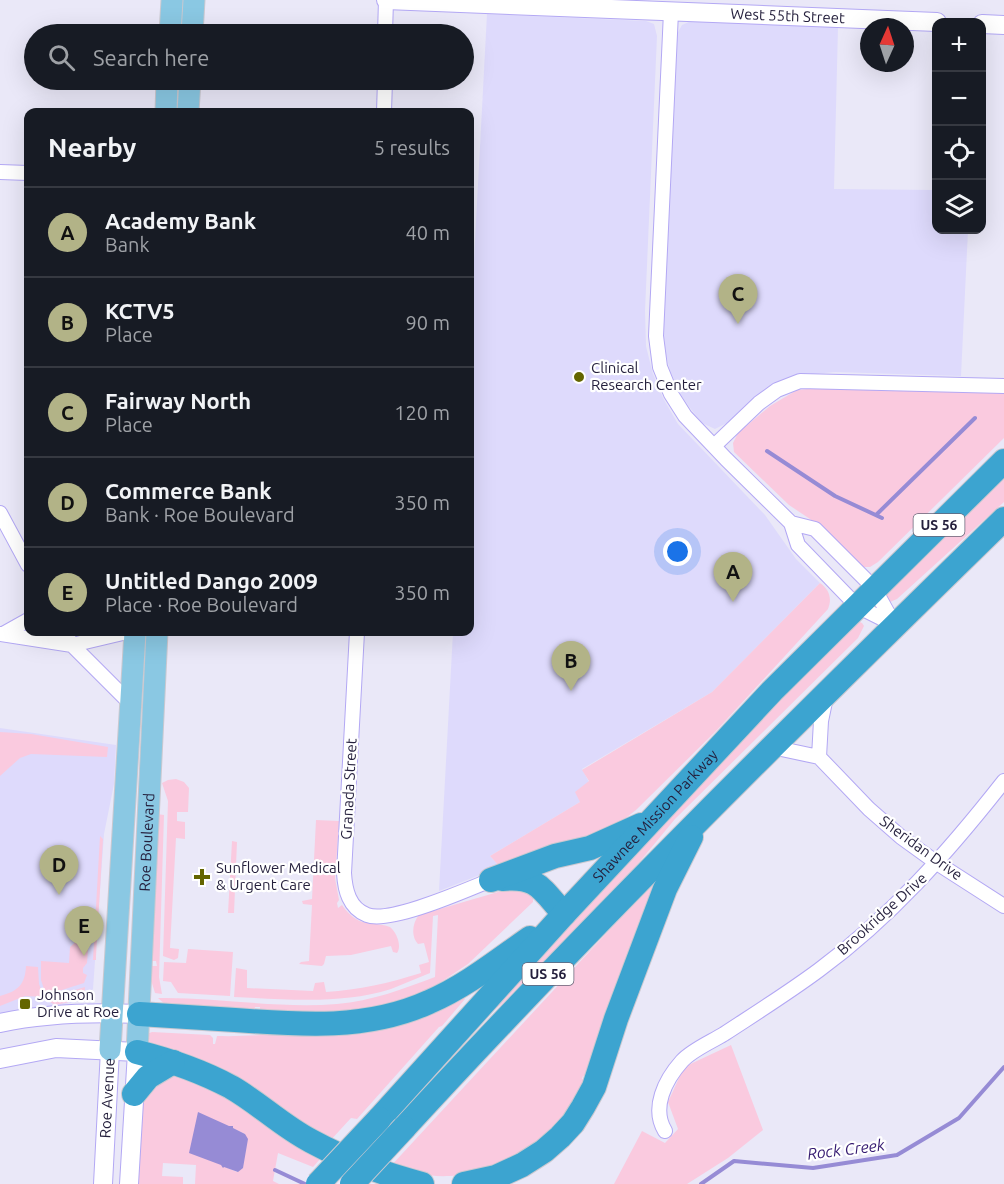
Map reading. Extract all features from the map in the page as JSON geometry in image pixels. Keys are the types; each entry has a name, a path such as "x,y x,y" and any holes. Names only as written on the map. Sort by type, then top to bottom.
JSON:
{"highway":[{"name":"Shawnee Mission Parkway","path":"318,1184 772,691 1004,461"},
{"name":"Shawnee Mission Parkway","path":"352,1184 564,957 772,747 1004,519"},
{"path":"491,880 555,856 590,848 652,821"},
{"path":"464,1184 496,1177 530,1160 560,1137 584,1107 594,1087 623,999 665,889 697,824"},
{"path":"139,1014 296,1025 331,1024 360,1021 428,1003 460,987 564,915 531,881 518,878 491,880"},
{"path":"136,1052 173,1062 231,1087 310,1141 380,1173 422,1184"},
{"path":"134,1094 148,1077 173,1062"}],"main road":[{"path":"171,24 172,0"},
{"path":"193,24 194,0"},
{"path":"166,108 167,90"},
{"path":"188,108 189,90"},
{"name":"Roe Boulevard","path":"112,1013 135,636"},
{"name":"Roe Boulevard","path":"136,1052 158,636"},
{"name":"Roe Avenue","path":"110,1050 112,1013"}],"street":[{"name":"West 55th Street","path":"386,0 932,22"},
{"path":"386,0 386,24"},
{"path":"671,12 656,336 660,367 671,394 685,416 791,523 798,545 857,606 895,626"},
{"path":"986,24 1004,25"},
{"path":"384,108 385,90"},
{"path":"0,172 24,173"},
{"path":"714,446 759,403 777,390 800,381 1004,386"},
{"path":"0,513 24,558"},
{"path":"791,523 815,529 874,588 895,626"},
{"path":"1,634 24,622"},
{"path":"1,634 72,645 110,636"},
{"path":"67,636 72,645 131,704"},
{"name":"Granada Street","path":"357,636 344,873 345,890 352,905 366,915 379,917 439,901 491,880"},
{"path":"772,747 819,758 821,721 826,696"},
{"name":"Sheridan Drive","path":"819,758 869,809 901,837 1004,906"},
{"name":"Brookridge Drive","path":"665,1131 658,1113 661,1097 670,1078 683,1060 780,998 822,968 879,920 937,863 1004,781"},
{"path":"0,1023 31,1016 139,1014"},
{"path":"0,1059 56,1048 136,1052"},
{"name":"Roe Avenue","path":"103,1184 110,1050"},
{"name":"Roe Avenue","path":"129,1184 136,1052"}],"shaded area":[{"path":"487,14 646,21 654,24 657,36 645,311 646,346 653,374 678,424 765,515 796,559 820,583 712,692 582,769 589,782 580,802 490,856 500,867 439,891 453,636 474,636 474,260"},
{"path":"691,21 838,27 834,189 932,190 932,234 968,234 961,376 835,372 792,376 762,391 727,423 715,429 702,423 690,408 670,371 663,329 677,34 682,25"},
{"path":"827,387 1004,393 1004,438 878,562 870,567 863,567 849,557 810,519 789,505 734,452 733,443 738,433 770,406 797,390"},
{"path":"1004,474 1004,502 897,599 890,602 885,599 885,592"},
{"path":"820,583 829,595 828,609 716,731 636,810 610,830 500,867 490,856 580,802 575,792 589,781 582,770 712,692"},
{"path":"858,621 864,626 858,638 675,819 637,865 502,1004 489,1014 680,801"},
{"path":"0,728 116,745 114,784 104,834 93,989 86,997 76,1002 0,1014"},
{"path":"0,732 31,734 108,747 107,757 31,754 20,758 0,776"},
{"path":"176,779 184,782 189,788 188,812 177,812 177,821 185,822 185,839 176,838 170,948 179,949 178,958 174,960 163,956 168,801 162,783"},
{"path":"157,814 164,815 159,977 162,994 155,993 151,980 152,966 157,966 156,961 152,961"},
{"path":"316,820 339,821 335,878 338,908 342,905 359,921 390,927 398,940 397,953 393,952 391,946 351,955 326,956 322,966 299,964 309,961 312,905 303,904 302,901 312,899"},
{"path":"100,836 103,839 96,960 93,960"},
{"path":"232,841 237,842 234,913 228,913"},
{"path":"664,871 586,1077 583,1076 584,1080 576,1096 556,1124 544,1136 517,1155 467,1174 434,1176 389,1168"},
{"path":"515,887 533,895 533,902 468,964 423,994 410,999 353,1012 260,1012 260,1007 255,1007 254,1011 167,1006 158,998 315,1005 337,1004 387,994 435,977 438,915 433,916 430,973 372,994 333,999 293,1000 234,997 236,968 247,970 247,988 313,991 315,983 324,982 326,992 362,988 409,977 421,973 419,965 429,962 424,943 418,944 413,934 419,915"},
{"path":"84,922 90,923 87,963 83,968 83,973 87,975 84,983 46,995 41,980 41,961 69,963 70,947 81,937"},
{"path":"188,949 233,952 230,996 178,993 171,982 163,981 164,962 186,963"},
{"path":"26,966 38,967 39,984 44,997 25,996 0,1006 0,996 12,992 22,983"},
{"path":"85,987 84,999 55,1005 45,999"},
{"path":"464,998 442,1026 357,1119 351,1118 329,1142 153,1045 148,1041 147,1034 152,1032 210,1035 215,1044 217,1036 274,1034 331,1027 444,1007"},
{"path":"731,1045 763,1130 728,1158 687,1184 614,1184 642,1131 665,1143 678,1129 668,1102 684,1067"},
{"path":"176,1073 222,1094 321,1158 313,1167 278,1153 273,1181 279,1184 195,1184 196,1165 163,1163 162,1176 183,1177 183,1184 137,1184 143,1091","holes":["232,1128 245,1134 237,1172 221,1165"]},
{"path":"198,1112 233,1126 245,1134 248,1139 243,1168 238,1172 189,1153"}],"waterway":[{"path":"876,515 975,418"},
{"path":"767,451 835,496 882,518"},
{"name":"Rock Creek","path":"701,1184 734,1161 813,1168 897,1155 959,1118 1004,1067"},
{"name":"Rock Creek","path":"275,1170 305,1184"}],"place":[{"name":"Fairway North","path":"738,324"},
{"name":"Clinical Research Center","path":"579,377"},
{"name":"Academy Bank","path":"733,602"},
{"name":"KCTV5","path":"571,691"},
{"name":"Sunflower Medical & Urgent Care","path":"202,877"},
{"name":"Commerce Bank","path":"59,895"},
{"name":"Untitled Dango 2009","path":"84,956"},
{"name":"Johnson Drive at Roe","path":"25,1004"}]}
